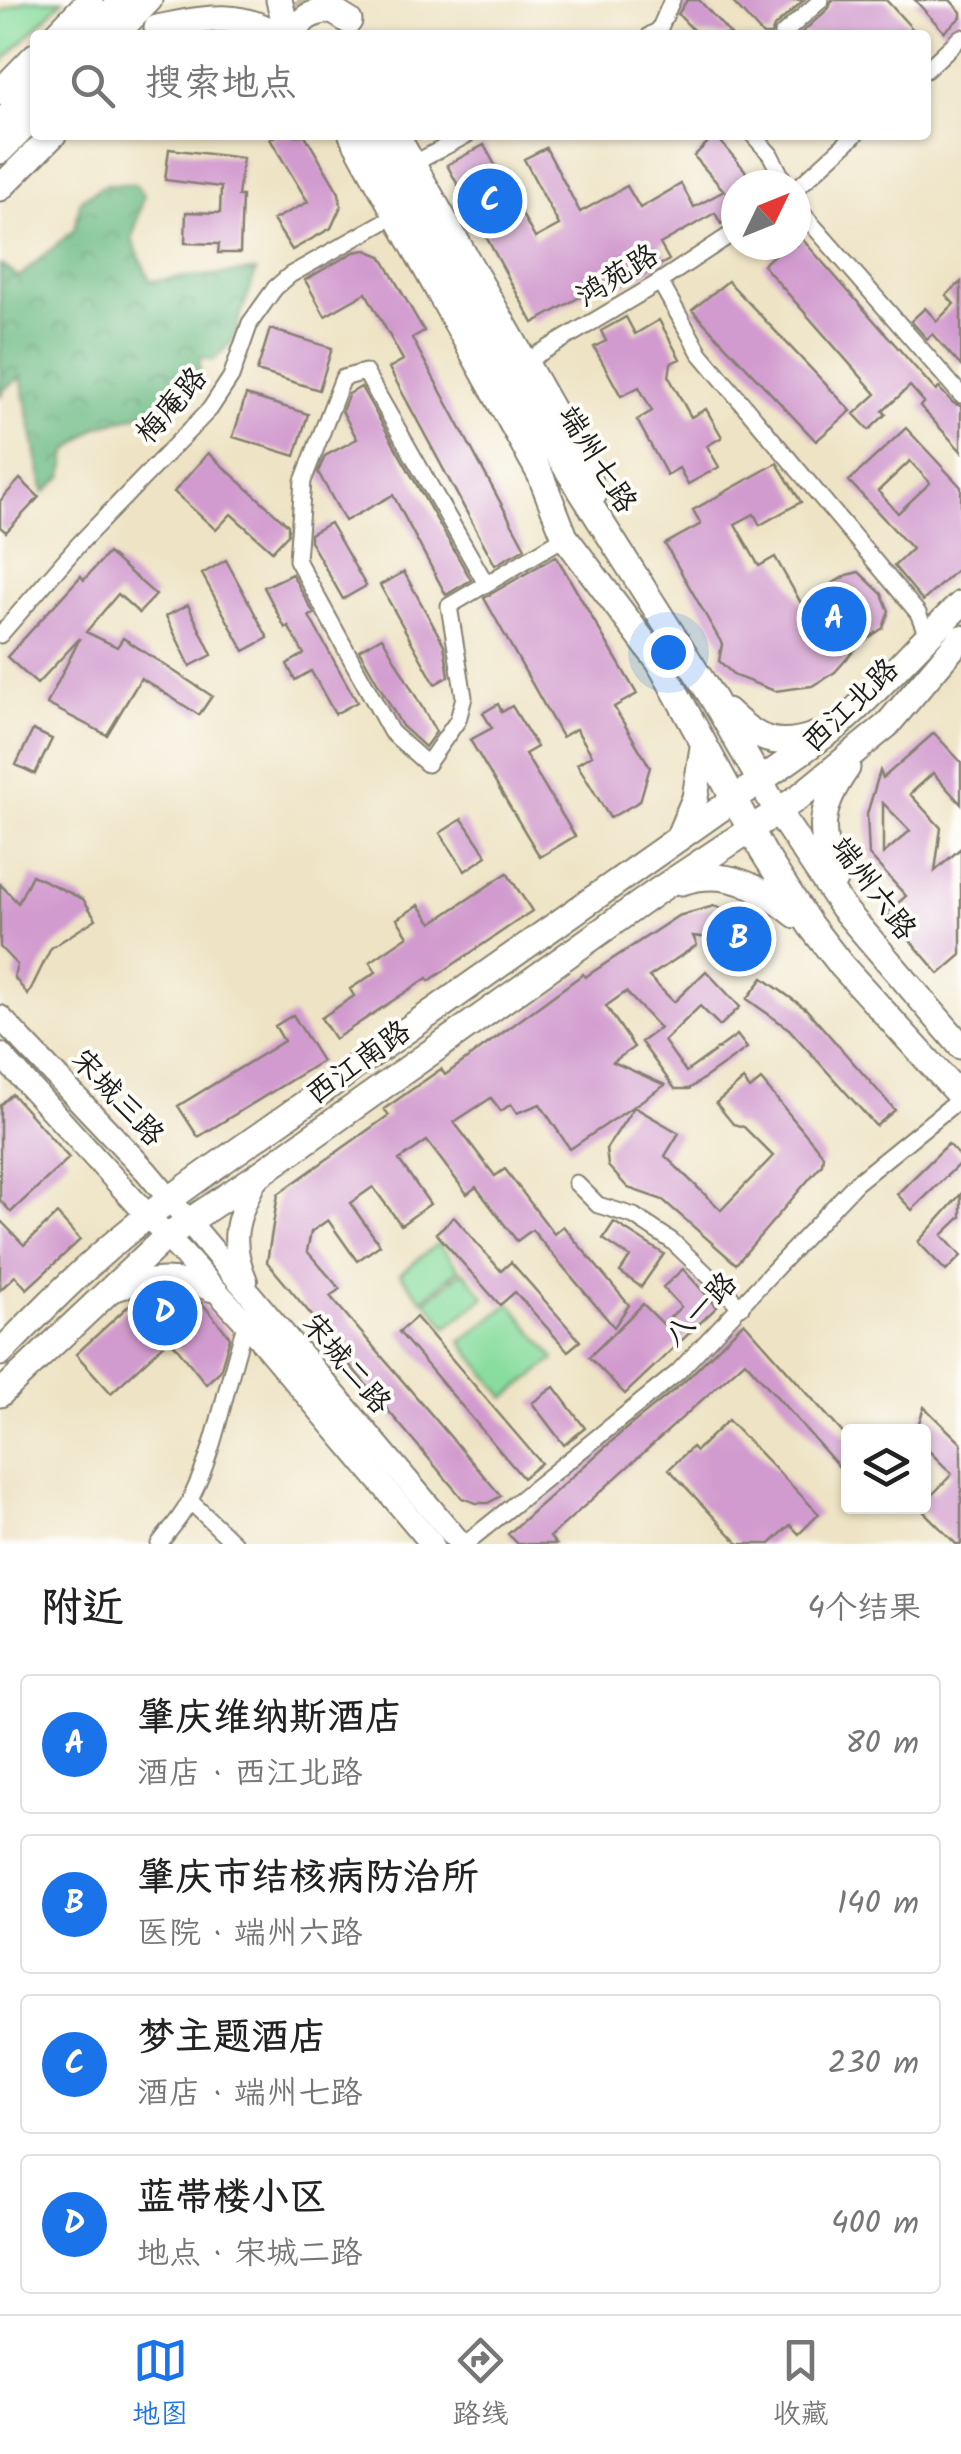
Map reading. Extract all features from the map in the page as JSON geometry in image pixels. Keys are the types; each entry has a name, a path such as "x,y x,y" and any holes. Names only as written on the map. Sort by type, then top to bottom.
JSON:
{"main road":[{"path":"61,30 90,0"},
{"path":"93,30 122,0"},
{"path":"120,30 150,0 155,6 154,30"},
{"path":"155,30 184,0"},
{"path":"279,0 290,30"},
{"path":"295,30 311,13 331,10 349,14"},
{"path":"158,30 218,16 238,18 267,30"},
{"path":"0,92 30,61"},
{"path":"0,124 30,94"},
{"path":"0,151 30,121"},
{"path":"0,188 48,140"},
{"path":"337,140 523,478 565,537"},
{"name":"端州七路","path":"355,140 540,474 565,537 659,662 751,830 810,925"},
{"name":"端州七路","path":"375,140 504,368 712,697 778,812"},
{"path":"398,140 580,458 614,545"},
{"name":"西江北路","path":"760,782 866,702 961,604"},
{"name":"西江北路","path":"778,812 865,744 961,638"},
{"path":"712,697 750,733 774,741 791,743 835,728"},
{"path":"866,702 886,724"},
{"path":"842,907 822,833 823,819 828,797 865,744"},
{"path":"679,836 695,798 703,746"},
{"name":"西江南路","path":"0,1353 40,1312 170,1199 760,782"},
{"name":"西江南路","path":"0,1394 178,1228 618,918 778,812"},
{"name":"端州六路","path":"778,812 842,907 961,1046"},
{"path":"659,890 699,876 730,878 768,893 810,925 848,973 961,1097"},
{"path":"601,892 616,902 618,918"},
{"path":"848,973 860,950 877,948"},
{"name":"宋城三路","path":"0,1017 170,1199 178,1228"},
{"name":"宋城三路","path":"0,1054 149,1216 178,1228"},
{"path":"294,1114 310,1137"},
{"path":"253,1298 234,1244 236,1225 257,1176"},
{"name":"宋城二路","path":"178,1228 219,1293 432,1544"},
{"name":"宋城二路","path":"178,1228 253,1298 463,1544"},
{"path":"104,1294 144,1280 168,1278 190,1280 219,1293"},
{"path":"40,1312 61,1335"}],"street":[{"path":"658,30 672,0"},
{"path":"788,30 821,0"},
{"path":"931,65 961,37"},
{"path":"411,166 458,140"},
{"path":"757,140 778,170"},
{"path":"811,175 850,140"},
{"name":"梅庵路","path":"0,635 80,544 210,409 231,377 250,322 275,288 382,223"},
{"path":"811,223 961,395"},
{"name":"鸿苑路","path":"525,362 721,241"},
{"path":"660,282 700,353 918,612 927,635"},
{"path":"486,582 365,372 343,378 303,481 297,560 391,732 427,764 458,720 464,697 449,606 565,537"},
{"name":"八一路","path":"463,1544 676,1374 856,1183 961,1097"},
{"path":"576,1184 598,1205 634,1216 672,1241 741,1307"},
{"path":"159,1544 190,1501 211,1448 246,1323"},
{"path":"190,1501 235,1544"}],"green space":[{"path":"27,0 63,0 0,64 0,12"},
{"path":"107,184 135,184 144,195 132,240 150,281 256,271 232,341 214,360 200,357 199,387 168,406 97,427 67,452 63,476 44,493 21,377 0,397 0,264 19,277 74,230 81,199"},
{"path":"438,1243 459,1269 422,1300 400,1274"},
{"path":"463,1271 485,1297 447,1327 426,1301"},
{"path":"510,1303 555,1359 505,1398 461,1342"}],"building":[{"path":"687,0 699,0 726,30 693,30 678,14"},
{"path":"731,0 804,0 773,30 758,30"},
{"path":"832,0 886,0 913,30 805,30 829,8"},
{"path":"915,0 950,0 961,17 944,32"},
{"path":"271,140 308,140 339,193 341,206 331,228 292,250 273,220 308,202"},
{"path":"710,140 719,140 745,170 721,170 721,188 694,156"},
{"path":"484,145 535,238 559,225 524,159 546,148 580,212 627,186 640,208 681,184 694,207 721,193 721,224 715,213 660,244 669,260 621,286 616,277 533,323 447,165"},
{"path":"169,149 243,158 238,196 242,196 240,253 218,253 219,244 185,243 186,212 220,213 221,187 165,180"},
{"path":"811,249 936,391 939,388 961,406 961,451 920,406 924,402 910,386 869,430 854,414 876,394 763,265 768,260 811,260"},
{"path":"366,250 381,256 424,331 412,338 525,548 495,565 389,368 403,360 366,293 325,316 305,280 354,252"},
{"path":"728,281 851,411 816,441 692,310"},
{"path":"961,282 961,366 932,334 927,339 911,321 925,308 937,321 954,304 946,295"},
{"path":"626,317 635,334 659,320 680,359 671,363 669,377 691,417 706,409 722,437 707,446 719,467 688,484 679,468 667,475 637,420 652,411 639,387 621,396 594,347 606,341 601,331"},
{"path":"270,329 332,348 319,390 257,371"},
{"path":"361,387 471,580 446,595 393,495 345,521 318,472 325,456 357,439 342,411 349,394"},
{"path":"246,395 308,414 295,456 233,437"},
{"path":"906,428 961,487 961,566 923,601 894,566 912,549 849,481","holes":["910,461 930,483 898,513 878,491"]},
{"path":"208,453 288,525 288,534 272,551 231,514 216,530 174,492"},
{"path":"777,463 801,502 760,525 754,514 735,524 759,566 775,557 801,603 847,575 859,572 882,594 889,611 883,628 860,644 835,672 812,686 775,691 735,676 719,661 722,644 665,544 701,524 693,510"},
{"path":"20,479 39,497 6,532 0,527 0,501"},
{"path":"330,523 366,586 343,599 310,541 310,534"},
{"path":"108,553 156,595 139,613 118,594 86,632 117,647 123,638 212,696 199,715 141,678 107,735 47,704 80,638 37,684 7,657 81,576 84,580"},
{"path":"556,556 637,694 614,707 650,767 640,801 610,818 577,764 592,755 576,729 562,737 484,598"},
{"path":"226,560 268,638 244,651 202,574"},
{"path":"404,572 444,645 449,676 435,684 380,585"},
{"path":"292,574 314,614 309,616 357,702 335,714 311,671 295,680 287,664 304,654 264,587"},
{"path":"188,605 212,655 190,666 166,616"},
{"path":"382,637 436,732 425,747 402,726 359,650"},
{"path":"498,704 502,712 512,706 537,747 525,754 575,836 540,857 470,740 492,728 483,713"},
{"path":"33,730 52,739 35,774 16,765"},
{"path":"934,733 961,762 961,804 933,773 910,794 941,828 935,871 961,848 961,955 939,974 887,913 906,896 869,855 867,814 880,771 883,778","holes":["883,803 910,831 883,854"]},
{"path":"462,819 487,856 465,871 440,833"},
{"path":"507,873 532,911 335,1039 321,1018 354,996 350,989 376,972 370,962 408,936 397,919 419,905 432,923"},
{"path":"32,875 83,899 96,919 51,948 28,995 14,977 17,965 0,947 0,884 18,903"},
{"path":"714,906 744,916 773,948 747,970 730,951 735,946 719,939 693,936 697,945 649,977 674,1002 706,971 740,1007 720,1026 700,1006 664,1041 686,1072 737,1035 747,1048 689,1089 675,1089 641,1042 660,1028 626,992 606,1006 634,1047 613,1062 665,1085 570,1149 540,1104 517,1113 511,1104 501,1111 491,1098 454,1122 495,1176 505,1169 554,1234 563,1226 629,1305 614,1327 532,1230 517,1241 476,1187 467,1194 427,1141 399,1160 430,1204 401,1225 373,1187 350,1203 380,1245 357,1261 328,1220 311,1232 307,1251 340,1289 330,1296 501,1496 488,1503 462,1498 267,1262 278,1194 389,1115 384,1109 441,1069 445,1075 583,974 585,977 678,916"},
{"path":"763,978 806,1009 895,1110 876,1126 789,1029 747,999"},
{"path":"293,1015 322,1061 198,1137 178,1106 284,1041 275,1026"},
{"path":"743,1080 750,1089 761,1080 823,1155 822,1164 736,1264 663,1200 628,1188 608,1166 606,1149 634,1107 679,1133 665,1156 721,1210 773,1156 744,1127 733,1124 716,1103"},
{"path":"12,1094 69,1158 11,1212 0,1200 0,1105"},
{"path":"948,1144 961,1162 912,1210 897,1194"},
{"path":"961,1194 961,1217 942,1235 961,1256 946,1271 918,1242"},
{"path":"57,1214 80,1240 27,1289 15,1276 0,1290 0,1220 24,1245"},
{"path":"454,1217 501,1271 511,1262 580,1341 568,1351 515,1292 500,1305 436,1233"},
{"path":"614,1222 664,1254 641,1287 620,1272 630,1257 603,1239"},
{"path":"683,1269 717,1307 625,1394 589,1357 643,1304 663,1324 681,1307 663,1287"},
{"path":"160,1295 201,1302 230,1337 220,1371 206,1384 170,1339 111,1393 76,1354 136,1299"},
{"path":"416,1317 541,1463 523,1478 399,1332"},
{"path":"744,1322 841,1431 841,1469 745,1361 550,1537 556,1544 518,1544 508,1534 622,1432 684,1382"},
{"path":"554,1387 585,1428 564,1445 532,1403"},
{"path":"924,1407 961,1443 961,1544 956,1544 926,1514 931,1514 931,1492 952,1474 931,1453 931,1424 919,1424"},
{"path":"728,1420 819,1514 799,1534 790,1525 770,1544 739,1544 669,1469 692,1447 696,1451"}],"tunnel":[{"path":"297,0 307,30"},
{"path":"319,0 328,30"}],"place":[{"name":"梦主题酒店","path":"490,201"},
{"name":"肇庆维纳斯酒店","path":"834,619"},
{"name":"肇庆市结核病防治所","path":"739,939"},
{"name":"蓝带楼小区","path":"165,1313"}]}
